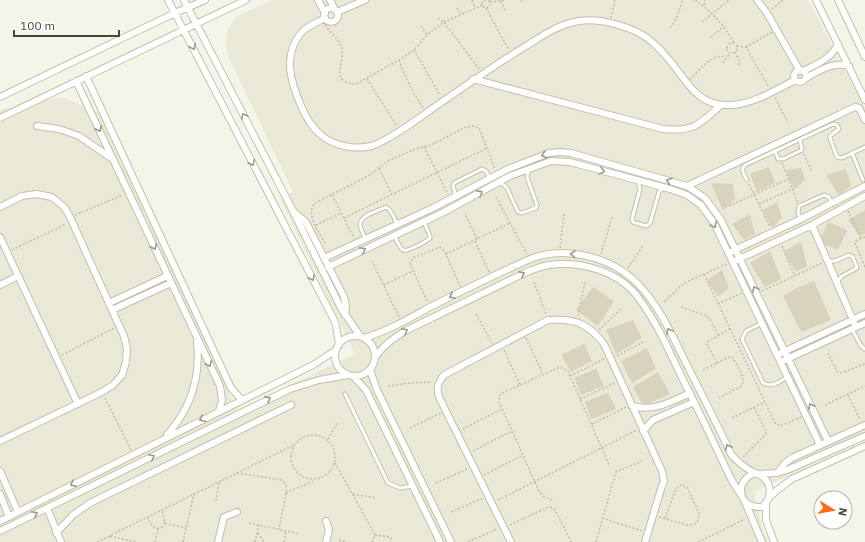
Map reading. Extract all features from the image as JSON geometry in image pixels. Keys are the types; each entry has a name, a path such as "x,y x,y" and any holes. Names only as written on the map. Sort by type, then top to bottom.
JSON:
{"street":[{"path":"168,0 332,316 336,325 337,348 335,358 337,365 342,372 351,376 366,390 440,542"},
{"path":"0,531 290,389 319,380 363,375 370,370 375,362 376,356 374,349 370,342 362,337 345,315 184,0"},
{"path":"0,97 205,0"},
{"path":"0,118 246,0"},
{"path":"318,0 323,17 332,22 337,18 336,11 330,0"},
{"path":"365,0 336,11 330,9 323,17 302,32 294,46 290,61 290,78 295,93 309,122 321,136 337,144 354,148 372,146 401,131 482,73 553,29 566,24 585,21 631,29 650,40 665,55 686,83 704,100 721,105 733,106 741,104 772,92 795,80 800,82 804,81 806,78 833,65 840,64 848,66"},
{"path":"757,0 777,29 801,71 806,74 806,78"},
{"path":"816,0 865,100"},
{"path":"838,0 865,57"},
{"path":"795,80 795,75 801,71 829,58 838,44"},
{"path":"204,70 216,62"},
{"path":"86,76 231,388 242,400"},
{"path":"473,79 663,129 689,129 700,124 721,105"},
{"path":"76,81 220,386 222,400 219,411"},
{"path":"687,186 855,107 859,108 865,120"},
{"path":"92,114 101,108"},
{"path":"37,126 59,129 79,136 113,160"},
{"path":"324,258 453,197 497,174 538,156 549,153 571,153 687,186 706,198 721,220 828,441"},
{"path":"328,267 424,222 510,176 551,161 565,161 664,187 687,195 701,205 714,223 820,445"},
{"path":"490,178 496,184"},
{"path":"728,253 832,204 864,183"},
{"path":"0,207 22,196 37,194 52,197 64,207 119,325 127,349 126,362 122,375 113,385 78,404 0,441"},
{"path":"732,262 812,225 865,196"},
{"path":"293,211 305,222 324,258 346,302 345,315"},
{"path":"812,225 853,320 854,328"},
{"path":"0,237 78,404"},
{"path":"0,521 313,364 337,348 344,339 352,336 362,337 384,331 462,291 530,260 544,255 580,254 599,259 613,265 637,283 650,299 669,329 731,454 746,469 764,478 768,484 770,491 766,520 774,542"},
{"path":"376,356 394,337 529,271 548,265 568,264 588,267 601,271 620,281 636,295 661,333 731,479 743,498 752,506 757,508 762,507 776,491 792,479 865,446"},
{"path":"0,285 18,276"},
{"path":"109,303 167,276"},
{"path":"112,310 171,283"},
{"path":"777,355 865,314"},
{"path":"511,542 505,526 446,410 437,390 438,382 444,375 548,320 563,319 577,322 587,327 596,334 604,344 663,476 662,486 645,542"},
{"path":"780,362 865,323"},
{"path":"164,438 186,409 193,392 197,374 198,355 196,337"},
{"path":"370,370 377,390 451,542"},
{"path":"631,405 640,409 657,408 690,393"},
{"path":"642,429 653,420 694,402"},
{"path":"56,533 73,515 90,503 291,405"},
{"path":"777,473 789,460 864,425"},
{"path":"762,542 743,498 741,489 745,479 757,474 777,473 787,470 865,436"},
{"path":"0,471 18,512"},
{"path":"92,474 96,484"},
{"path":"0,494 9,517"},
{"path":"47,508 61,542"},
{"path":"218,542 224,517 237,512"},
{"path":"326,521 329,530 326,542"}],"lane":[{"path":"747,180 743,172 745,165 835,124 839,129 830,136 830,138 837,157 842,158 865,147"},
{"path":"774,151 778,159 780,159 802,150 800,140"},
{"path":"852,153 864,183"},
{"path":"453,197 454,183 482,169 486,171 490,178"},
{"path":"496,184 501,183 507,188 518,212 522,214 536,208 537,204 528,180 528,172 530,169"},
{"path":"638,181 640,183 640,189 632,220 633,222 646,226 650,223 659,192 664,187"},
{"path":"802,219 798,213 799,206 824,194 829,197 832,204"},
{"path":"366,239 360,226 360,222 363,218 386,207 392,212 397,224"},
{"path":"394,235 401,248 403,250 408,250 430,238 424,222"},
{"path":"827,261 835,261 853,256 857,268 842,276 837,282"},
{"path":"762,323 746,331 742,340 763,383 772,386 788,378"},
{"path":"854,328 861,346 865,348"},
{"path":"345,394 388,483 400,488 413,486"}],"path":[{"path":"472,0 475,8"},
{"path":"323,17 341,46 342,51 339,72 341,78 345,82 356,84 414,50 427,35 444,22 483,5 483,2 488,0 490,2"},
{"path":"490,2 504,0"},
{"path":"609,24 615,0"},
{"path":"670,28 676,19 683,0"},
{"path":"695,0 713,13 724,26 736,45 735,52 739,60 738,65"},
{"path":"704,6 705,0"},
{"path":"702,22 729,0"},
{"path":"767,13 783,0"},
{"path":"501,1 505,11"},
{"path":"486,8 490,6 490,2"},
{"path":"483,5 511,55"},
{"path":"457,8 461,14"},
{"path":"438,18 444,22 482,73"},
{"path":"421,26 427,35"},
{"path":"711,37 724,26"},
{"path":"746,48 777,29"},
{"path":"730,53 727,50 727,46 731,43 746,48 788,123"},
{"path":"414,50 443,100"},
{"path":"723,63 730,53 735,52"},
{"path":"686,83 714,58 722,56 726,57"},
{"path":"399,60 410,87 426,113"},
{"path":"366,79 401,131"},
{"path":"325,243 311,215 312,207 315,203 370,175 388,161 415,149 431,145 470,125 478,128 497,174"},
{"path":"424,147 437,172 453,197"},
{"path":"344,218 487,148"},
{"path":"802,150 812,172"},
{"path":"780,159 799,206"},
{"path":"379,168 392,195"},
{"path":"729,206 788,179"},
{"path":"747,180 772,233"},
{"path":"758,204 792,189"},
{"path":"7,252 128,193"},
{"path":"332,195 356,244"},
{"path":"496,197 530,260"},
{"path":"846,206 862,238"},
{"path":"316,225 341,213"},
{"path":"560,254 564,214"},
{"path":"466,215 492,277"},
{"path":"599,259 612,217"},
{"path":"446,254 510,223"},
{"path":"865,237 856,241 855,243 865,267"},
{"path":"779,240 795,276"},
{"path":"625,273 643,246"},
{"path":"430,307 410,264 413,258 440,247 443,249 462,291"},
{"path":"372,261 402,322"},
{"path":"757,293 827,261"},
{"path":"664,302 684,282 732,262"},
{"path":"383,285 413,271"},
{"path":"534,282 548,320"},
{"path":"577,322 585,282"},
{"path":"718,304 746,291"},
{"path":"596,334 622,308"},
{"path":"681,308 707,316 718,335"},
{"path":"476,314 494,348"},
{"path":"57,357 119,325"},
{"path":"717,364 707,344 709,340 730,329"},
{"path":"524,333 543,374"},
{"path":"570,376 645,341"},
{"path":"501,345 520,385"},
{"path":"828,353 837,371 841,374 864,364 865,366"},
{"path":"703,370 732,357 744,380 744,383 719,398"},
{"path":"552,500 541,494 534,481 498,399 500,395 560,367 568,371 609,465"},
{"path":"580,399 620,381"},
{"path":"388,386 408,383 438,382"},
{"path":"825,405 865,386"},
{"path":"102,392 133,454"},
{"path":"848,394 864,425"},
{"path":"732,418 764,402"},
{"path":"591,424 631,405"},
{"path":"738,462 766,434 766,430 754,407"},
{"path":"457,432 502,409"},
{"path":"410,428 446,410"},
{"path":"328,439 337,423"},
{"path":"492,502 642,429"},
{"path":"468,454 512,431"},
{"path":"97,542 294,445 303,437 316,434 328,439 336,454 335,463 329,474 286,492"},
{"path":"294,445 290,458 294,470 304,478 317,480"},
{"path":"480,477 523,455"},
{"path":"596,542 616,472 642,461"},
{"path":"335,463 375,535"},
{"path":"436,483 474,466"},
{"path":"237,473 282,480 287,488 279,529"},
{"path":"216,501 219,482"},
{"path":"653,515 691,525 698,521 699,513 687,487 681,485 676,489 665,518"},
{"path":"184,542 194,494"},
{"path":"353,494 376,498"},
{"path":"452,512 489,495"},
{"path":"468,542 548,507 555,510 571,542"},
{"path":"162,510 165,523"},
{"path":"698,542 750,516"},
{"path":"147,517 153,527 158,529"},
{"path":"602,518 648,533"},
{"path":"249,522 300,534"},
{"path":"165,523 187,528"},
{"path":"154,542 158,529 164,526 165,523"},
{"path":"255,542 259,525"},
{"path":"283,541 286,530"},
{"path":"258,533 264,542"},
{"path":"372,542 375,535"},
{"path":"375,535 390,537 391,542"},
{"path":"110,536 136,542"},
{"path":"339,540 347,542"}],"shaded area":[{"path":"272,0 808,0 865,108 865,440 754,492 763,531 769,542 0,542 0,110 62,97 103,114 237,410 355,354 280,198 293,192 229,58 226,46 227,30 236,17"}],"building":[{"path":"769,167 775,183 757,192 750,174"},
{"path":"801,168 805,180 794,190 786,170"},
{"path":"846,169 851,186 839,195 826,175"},
{"path":"711,183 733,184 735,199 723,211"},
{"path":"777,202 782,218 772,228 763,210"},
{"path":"865,210 865,234 860,236 848,220"},
{"path":"750,214 755,234 744,240 732,224"},
{"path":"828,222 847,230 838,250 819,242"},
{"path":"801,242 807,266 796,272 784,251"},
{"path":"770,251 781,279 765,287 750,263"},
{"path":"722,270 729,288 718,297 707,280"},
{"path":"814,281 831,320 801,332 783,296"},
{"path":"593,287 614,301 598,326 576,310"},
{"path":"633,320 642,338 616,354 606,330"},
{"path":"584,344 592,361 571,372 561,355"},
{"path":"647,348 656,369 632,383 621,361"},
{"path":"596,369 604,386 581,395 574,378"},
{"path":"658,372 670,394 643,406 633,387"},
{"path":"608,393 616,409 591,419 585,402"}]}
